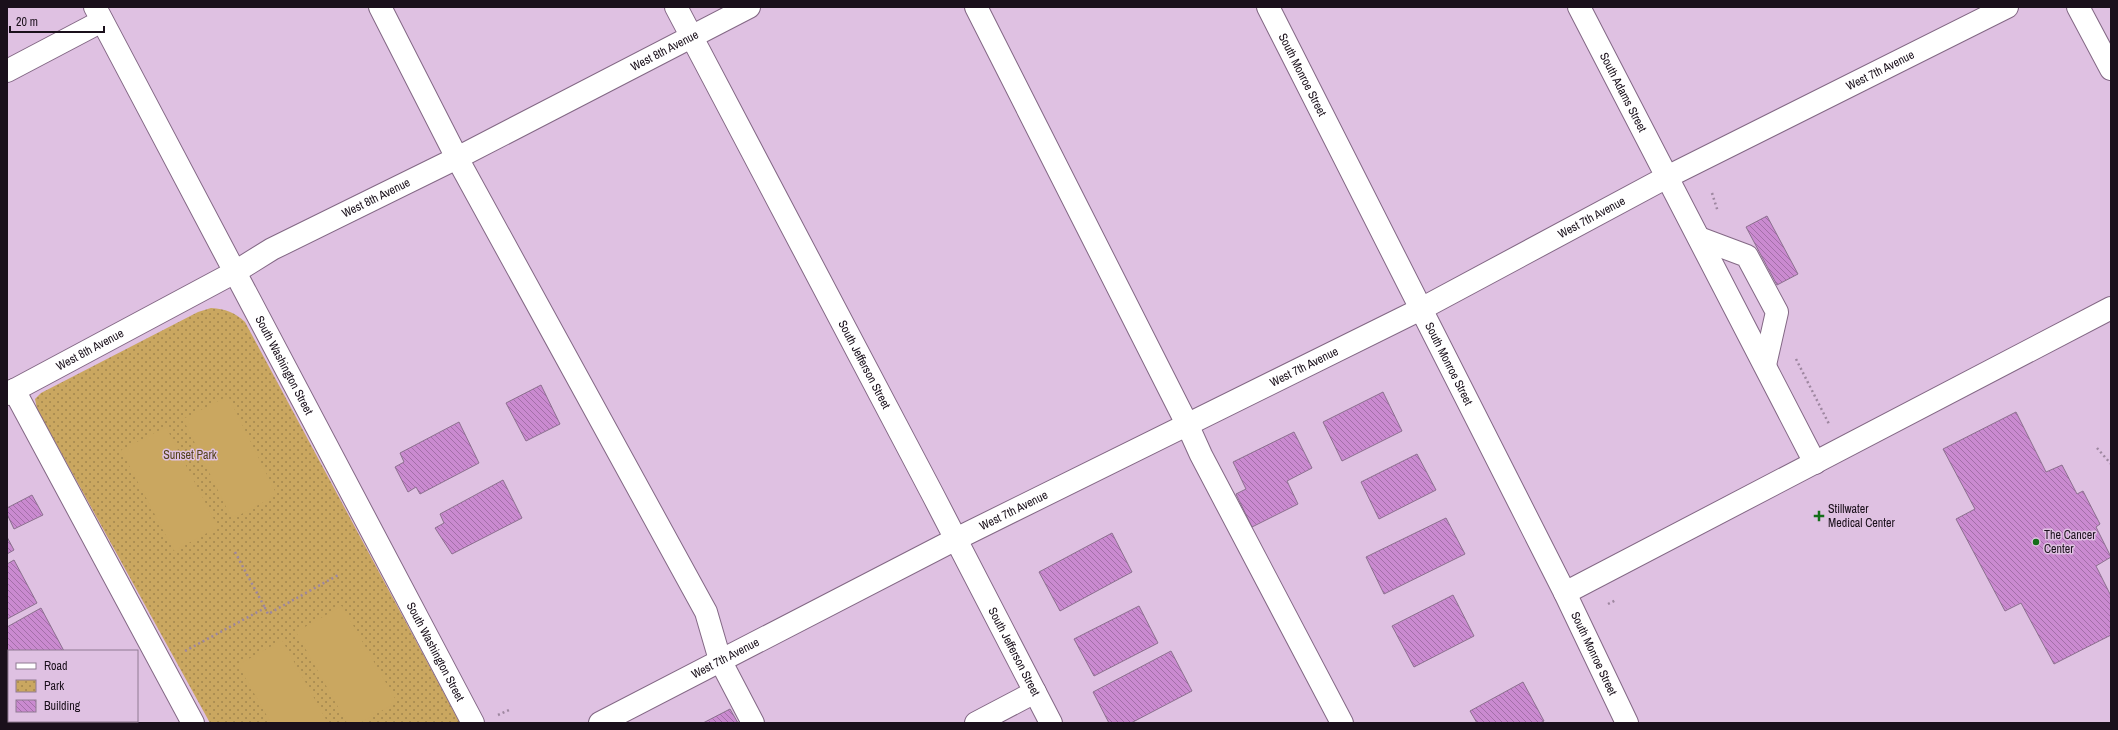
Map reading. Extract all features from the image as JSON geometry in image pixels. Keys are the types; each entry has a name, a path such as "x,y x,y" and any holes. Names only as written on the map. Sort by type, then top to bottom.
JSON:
{"street":[{"path":"380,7 457,158 706,612 720,660 753,723"},
{"name":"South Jefferson Street","path":"676,7 956,539 1051,723"},
{"name":"West 8th Avenue","path":"10,392 235,272 272,249 457,158 749,7"},
{"path":"976,7 1187,424 1200,455 1342,723"},
{"name":"South Monroe Street","path":"1268,7 1565,594 1627,723"},
{"name":"South Adams Street","path":"1578,7 1815,463"},
{"name":"West 7th Avenue","path":"600,723 956,539 1421,309 1667,177 2007,7"},
{"path":"2078,7 2111,69"},
{"path":"7,71 99,14"},
{"name":"South Washington Street","path":"99,14 473,723"},
{"path":"1699,238 1747,256 1777,312 1765,365"},
{"path":"1565,594 2111,308"},
{"path":"10,392 193,723"},
{"path":"976,723 1035,692"}],"path":[{"path":"2097,448 2111,464"},
{"path":"235,552 268,614 340,574"},
{"path":"161,664 265,608"}],"green space":[{"name":"Sunset Park","path":"211,308 230,312 245,322 460,723 210,723 37,409 35,399 41,393 198,312"},
{"path":"228,396 277,495 232,519 183,419"},
{"path":"166,427 218,527 174,551 121,450"},
{"path":"342,606 397,702 360,723 347,723 296,632"},
{"path":"282,640 328,723 271,723 238,665"}],"building":[{"path":"1767,216 1798,274 1777,285 1746,227"},
{"path":"541,385 560,424 526,441 506,403"},
{"path":"1383,392 1402,431 1342,461 1323,422"},
{"name":"The Cancer Center","path":"2016,412 2046,472 2062,465 2077,494 2083,491 2100,524 2096,527 2111,557 2096,566 2111,596 2111,635 2054,664 2021,603 2005,611 1956,519 1975,509 1943,449"},
{"path":"459,422 479,463 420,494 416,487 408,492 395,467 404,462 400,453"},
{"path":"1294,432 1312,468 1287,481 1298,504 1252,527 1236,494 1246,489 1233,462"},
{"path":"1417,454 1436,490 1379,519 1361,482"},
{"path":"503,480 522,518 452,554 435,528 444,523 440,514"},
{"path":"32,495 43,515 14,529 7,514 7,508"},
{"path":"1446,518 1465,554 1384,594 1366,557"},
{"path":"1112,533 1132,572 1060,611 1039,572"},
{"path":"7,537 14,550 7,554"},
{"path":"14,560 37,603 7,619 7,564"},
{"path":"1453,595 1474,636 1414,667 1392,626"},
{"path":"1139,606 1158,643 1094,676 1074,639"},
{"path":"41,608 63,650 8,650 8,660 7,627"},
{"path":"1171,651 1192,691 1131,723 1109,723 1093,692"},
{"path":"1523,682 1544,721 1540,723 1477,723 1470,711"},
{"path":"730,709 738,723 703,723"}],"place":[{"name":"Stillwater Medical Center","path":"1819,516"},
{"name":"The Cancer Center","path":"2036,542"}]}
